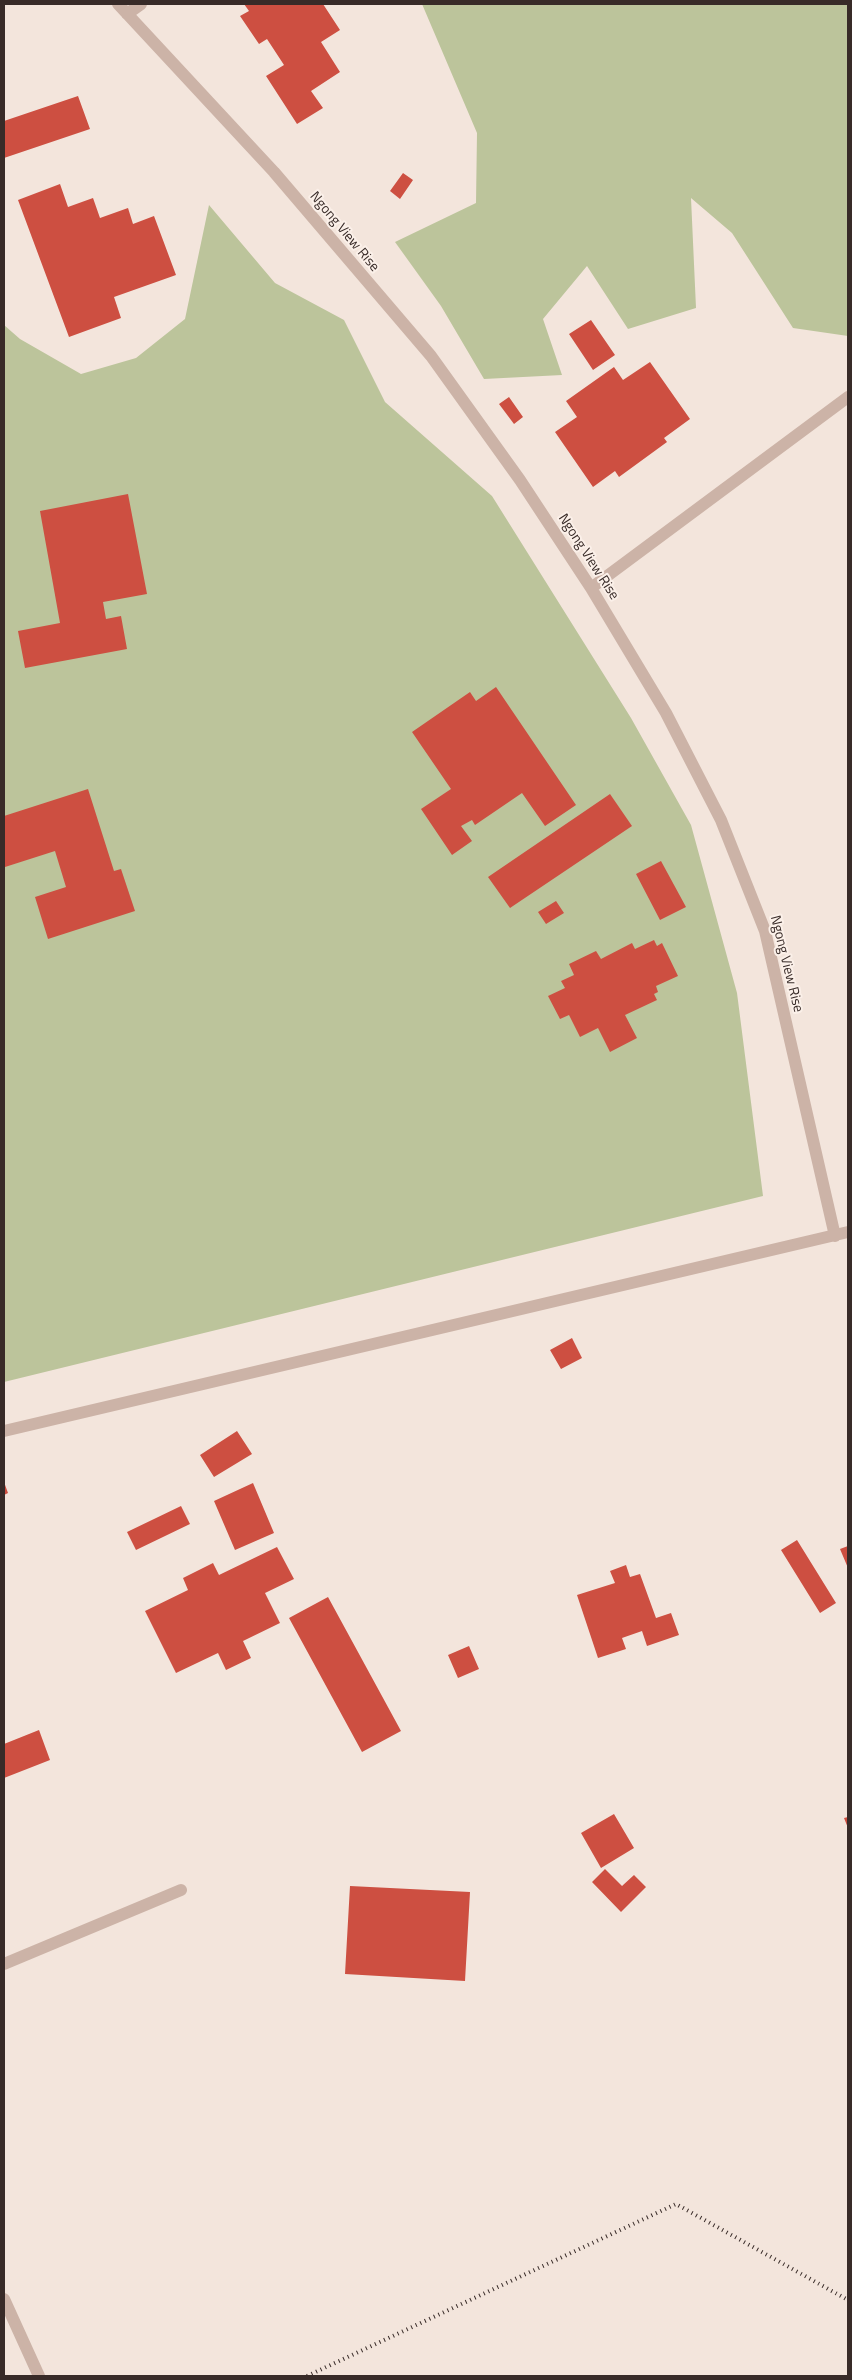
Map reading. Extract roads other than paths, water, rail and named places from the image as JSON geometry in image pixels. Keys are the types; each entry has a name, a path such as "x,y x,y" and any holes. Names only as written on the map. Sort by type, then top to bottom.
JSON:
{"street":[{"name":"Ngong View Rise","path":"118,4 274,172 431,356 520,480 591,588 666,713 721,820 765,931 835,1236"},
{"path":"127,14 141,4"},
{"path":"591,588 848,397"},
{"path":"4,1431 848,1232"},
{"path":"4,1964 181,1890"},
{"path":"4,2299 40,2376"}],"railway":[{"path":"307,2376 676,2204 848,2300"}]}
